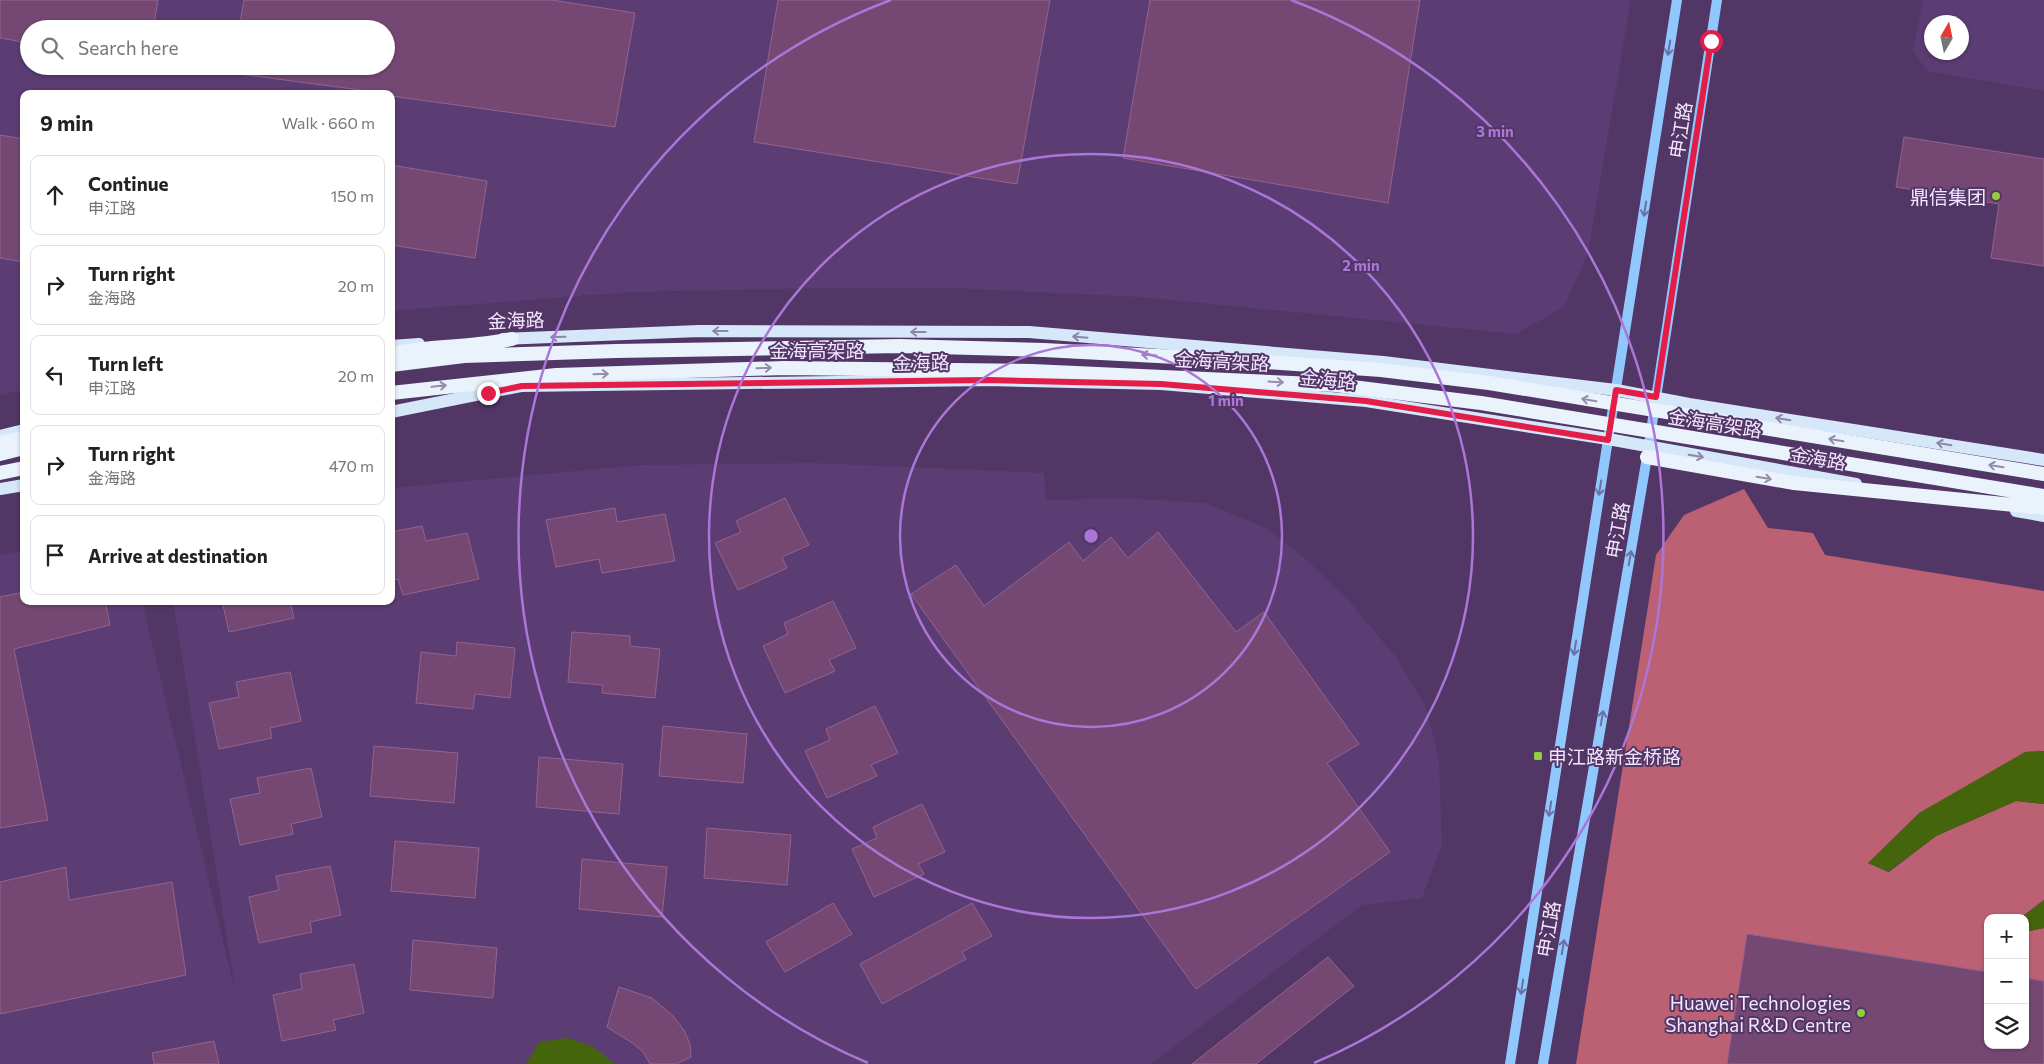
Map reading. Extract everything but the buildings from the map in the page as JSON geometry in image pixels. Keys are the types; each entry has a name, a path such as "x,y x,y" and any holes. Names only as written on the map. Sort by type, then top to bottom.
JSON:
{"highway":[{"path":"395,353 512,339"},
{"name":"金海高架路","path":"395,365 483,356 616,351 900,346 1044,350 1252,361 1381,370 1489,383 2044,474"},
{"name":"金海高架路","path":"395,393 556,375 784,368 1032,371 1336,385 1481,403 2044,496"},
{"path":"0,443 20,439"},
{"path":"0,454 20,449"},
{"path":"1648,452 1794,484 2044,508"},
{"path":"0,473 20,469"}],"main road":[{"name":"申江路","path":"1510,1064 1677,0"},
{"name":"申江路","path":"1543,1064 1648,452 1717,0"},
{"name":"金海路","path":"395,346 699,331 1029,332 1383,362 1616,390 1689,404 2044,460"},
{"name":"金海路","path":"395,411 522,386 987,380 1142,384 1366,401 1608,440 1648,452 2044,516"},
{"path":"0,436 20,431"},
{"path":"0,489 20,486"}],"shaded area":[{"path":"0,0 1631,0 1588,253 1564,307 1516,334 1139,297 952,288 828,288 632,292 395,311 395,90 20,90 20,391 0,395"},
{"path":"1923,0 2044,0 2044,91 1927,71 1913,51"},
{"path":"814,463 1044,473 1046,500 1123,498 1206,503 1266,528 1308,561 1350,602 1395,656 1425,705 1439,759 1442,845 1422,898 1362,905 1151,1064 0,1064 0,555 20,551 20,605 143,605 236,995 174,605 395,605 395,488 641,465"},
{"path":"1744,489 1768,528 1813,533 1825,555 2044,591 2044,751 2025,752 1868,863 1889,872 1936,836 2016,801 2044,804 2044,900 2025,914 1984,914 1984,971 1748,934 1727,1064 1576,1064 1656,555 1684,515"},
{"path":"2044,751 2044,804 2016,801 1936,836 1888,872 1868,863 1919,813 2025,752"},
{"path":"2044,900 2044,928 2029,931 2029,914 2025,914"},
{"path":"2044,928 2044,981 2029,979 2029,931"},
{"path":"567,1038 592,1046 615,1064 526,1064 539,1042"}],"place":[{"name":"鼎信集团","path":"1996,196"},
{"name":"申江路新金桥路","path":"1538,756"},
{"name":"Huawei Technologies Shanghai R&D Centre","path":"1861,1013"}],"route":[{"path":"488,393 522,386 987,380 1161,384 1366,401 1608,440 1616,390 1656,397 1711,41"}]}
